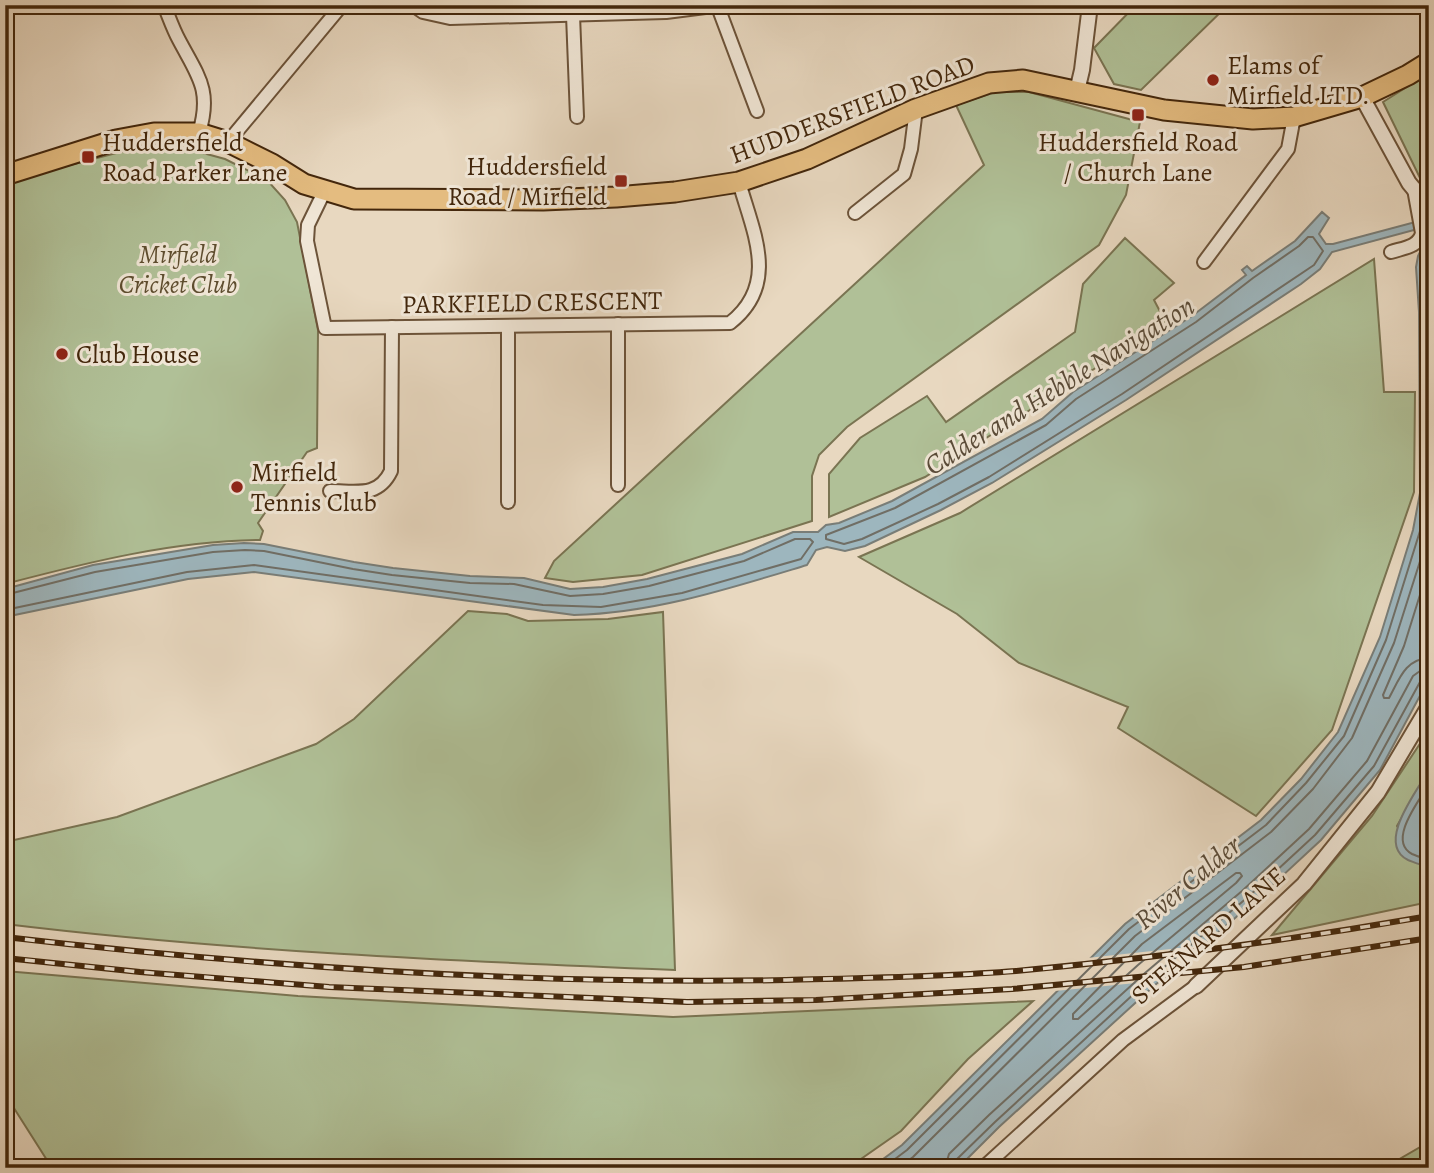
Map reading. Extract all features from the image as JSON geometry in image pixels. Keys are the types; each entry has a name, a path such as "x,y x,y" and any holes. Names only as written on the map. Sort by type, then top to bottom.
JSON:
{"highway":[{"name":"HUDDERSFIELD ROAD","path":"5,174 116,140 154,133 199,133 228,142 304,184 354,199 543,200 663,193 739,182 807,159 916,108 989,83 1023,80 1164,110 1254,119 1294,117 1362,97 1429,62"}],"street":[{"path":"164,5 178,39 201,78 205,102 199,133"},
{"path":"228,142 342,5"},
{"path":"413,5 423,12 450,18 573,15 607,9 666,12 719,6 757,110"},
{"path":"1077,91 1090,5"},
{"path":"573,15 577,117"},
{"path":"1362,97 1423,194 1418,211 1422,233 1418,243 1391,252"},
{"path":"855,213 904,174 911,149 916,108"},
{"path":"1204,262 1288,149 1294,117"},
{"name":"PARKFIELD CRESCENT","path":"325,190 308,225 307,241 325,328 730,323 746,311 756,289 761,261 739,182"},
{"path":"618,324 618,485"},
{"path":"508,326 508,502"},
{"path":"330,491 373,491 386,482 391,471 392,327"},
{"name":"STEANARD LANE","path":"983,1168 1123,1040 1196,986 1304,884 1378,792 1429,706"}],"green space":[{"path":"1136,5 1228,5 1141,90 1114,84 1094,48"},
{"path":"1429,73 1429,180 1421,180 1383,102"},
{"path":"995,92 1029,92 1140,122 1126,195 1099,245 847,427 819,455 812,476 812,521 642,575 573,582 545,578 554,561 984,165 956,105"},
{"name":"Mirfield Cricket Club","path":"161,147 192,150 225,159 267,180 285,200 297,222 318,330 317,448 307,452 258,523 263,531 260,540 163,549 5,584 5,182 120,152"},
{"path":"1125,238 1174,283 1154,300 1166,323 925,477 829,517 829,474 860,438 927,396 946,422 1075,332 1083,284"},
{"path":"1374,259 1384,392 1415,392 1414,492 1332,730 1256,816 1118,728 1128,707 1019,663 957,614 859,557 960,513"},
{"path":"468,611 507,614 528,621 608,619 663,612 675,970 423,959 256,948 5,924 5,842 117,817 316,744 354,719"},
{"path":"1429,730 1429,770 1397,826 1421,866 1429,864 1429,902 1272,935 1372,816"},
{"path":"5,971 298,996 673,1017 1033,1001 968,1059 901,1131 848,1168 52,1168 5,1094"},
{"path":"1429,1142 1429,1168 1384,1168"}],"water":[{"name":"River Calder","path":"1429,203 1429,679 1380,770 1321,840 1253,903 1155,985 999,1127 958,1168 871,1168 902,1145 1125,924 1261,820 1301,779 1338,732 1380,637 1413,530 1420,493 1419,312 1416,267 1427,238 1425,227 1332,252 1320,269 1301,284 1126,400 992,483 941,510 865,546 845,551 827,547 816,550 807,565 721,590 633,610 574,615 254,572 188,579 5,617 5,589 93,565 213,545 264,544 393,568 470,576 524,578 570,589 603,587 647,579 742,554 793,532 818,532 826,525 839,523 892,501 1042,419 1073,392 1192,316 1246,275 1242,270 1247,266 1252,271 1295,241 1322,212 1329,218 1319,234 1326,244 1333,244 1423,220 1424,210"},
{"path":"1429,770 1429,864 1423,865 1408,860 1399,852 1396,842 1397,830 1408,803"}],"pier":[{"path":"1208,945 1166,980 1055,991 1087,958"}],"railway":[{"path":"5,937 200,957 395,972 590,980 786,980 959,975 1068,966 1275,941 1429,916"},
{"path":"5,958 329,987 687,1002 816,1000 1012,989 1244,967 1429,938"}],"place":[{"name":"Elams of Mirfield LTD.","path":"1213,80"},
{"name":"Huddersfield Road / Church Lane","path":"1138,115"},
{"name":"Huddersfield Road Parker Lane","path":"88,157"},
{"name":"Huddersfield Road / Mirfield","path":"621,181"},
{"name":"Club House","path":"62,354"},
{"name":"Mirfield Tennis Club","path":"237,487"}],"water label":[{"name":"Calder and Hebble Navigation","path":"1059,385"}]}
